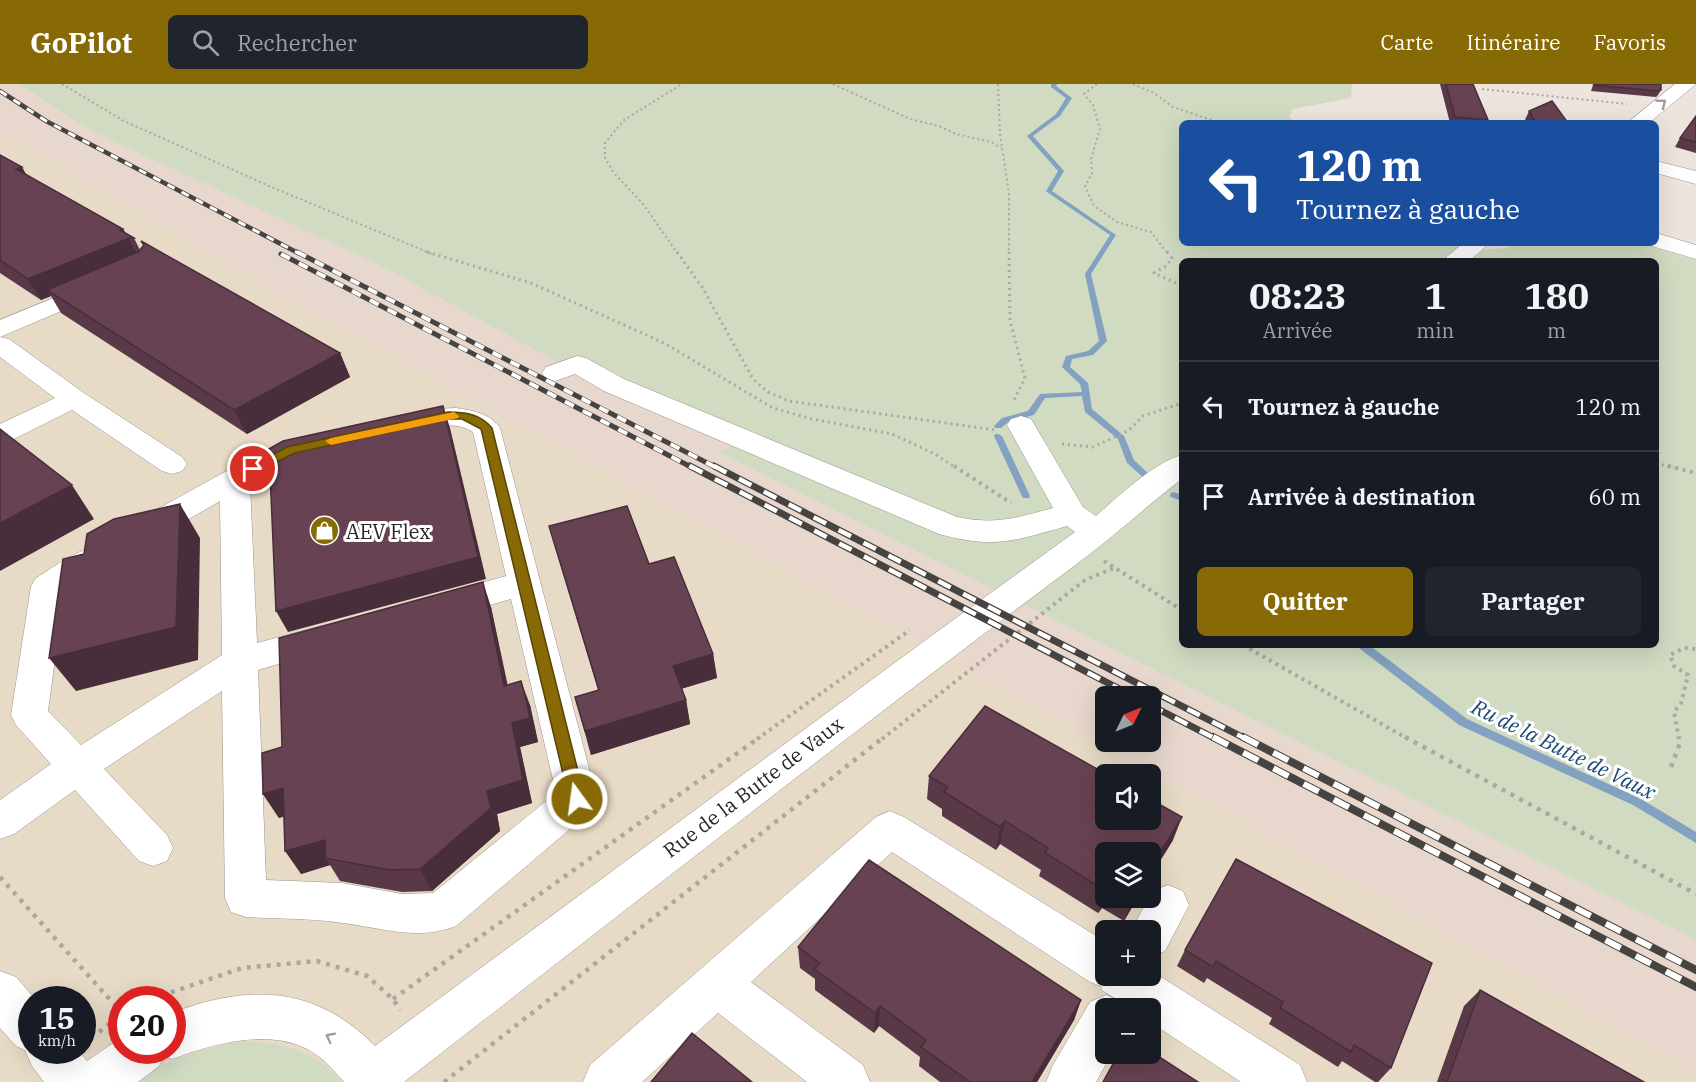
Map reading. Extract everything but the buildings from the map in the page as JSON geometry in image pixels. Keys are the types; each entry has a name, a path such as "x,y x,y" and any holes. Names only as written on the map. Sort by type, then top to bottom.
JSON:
{"street":[{"path":"1641,120 1689,85"},
{"path":"1659,168 1696,177"},
{"path":"1659,241 1696,252"},
{"path":"1458,258 1474,246"},
{"path":"0,329 120,277"},
{"path":"0,345 172,464"},
{"path":"555,374 577,364 614,385 950,526 978,532 1081,536"},
{"path":"0,435 75,399"},
{"path":"153,848 29,715 48,585 235,479 291,450 448,416 464,415 476,420 486,428 577,799 441,912 402,914 342,903 246,898 235,479"},
{"path":"1021,423 1081,536"},
{"name":"Rue de la Butte de Vaux","path":"371,1080 925,658 1081,536 1176,470"},
{"path":"411,614 524,584"},
{"path":"0,822 77,767 241,661 354,630"},
{"path":"607,1082 890,829 1116,987 1283,1082"},
{"path":"716,984 846,1082"},
{"path":"1070,1082 1116,987"},
{"path":"0,993 18,1014"},
{"path":"186,1030 195,1026 250,1016 300,1021 341,1042 371,1080"},
{"path":"74,1082 78,1064"}],"path":[{"path":"62,84 124,121 269,186 427,252 531,283 664,343 737,384 773,408 812,419 892,434 935,454 985,488 1081,536 1179,608"},
{"path":"682,84 624,120 613,130 605,143 605,158 614,173 643,204 691,270 753,379 768,392 789,401 1009,432 1021,423 1025,378 1010,321 1009,193 1002,148 998,84"},
{"path":"833,84 910,119 991,142 1002,148"},
{"path":"1098,84 1084,94 1093,105 1100,129 1091,159 1092,173 1085,186 1095,206 1117,222 1151,232 1172,258 1166,266 1154,273 1179,285"},
{"path":"1132,84 1154,93 1173,107 1211,120"},
{"path":"1482,89 1638,105 1655,109"},
{"path":"1021,423 1093,447 1128,431 1143,416 1179,404"},
{"path":"1659,464 1696,473"},
{"path":"444,1082 1084,580 1081,536"},
{"path":"393,999 918,624"},
{"path":"1248,648 1375,721 1696,894"},
{"path":"1671,767 1680,743 1674,712 1681,703 1688,675 1674,666 1670,655 1684,648 1696,648"},
{"path":"0,877 108,998"},
{"path":"96,1040 108,1028"}],"shaded area":[{"path":"0,84 18,84 95,133 380,265 602,387 737,442 720,453 1696,940 1696,1072 1161,776 1161,764 1139,764 1118,752 1161,752 1161,686 1095,686 1095,740 254,280 0,129"},
{"path":"0,129 254,280 1095,740 1095,752 1118,752 1139,764 1095,764 1095,830 1161,830 1161,776 1696,1072 1696,1082 0,1082"}],"green space":[{"path":"18,84 1352,84 1351,98 1293,109 1289,117 1294,120 1179,120 1179,246 1458,246 1444,258 1179,258 1179,648 1659,648 1659,258 1472,258 1483,250 1511,246 1648,246 1696,260 1696,940 720,453 736,443 602,387 380,265 95,133"},
{"path":"243,1041 285,1046 309,1055 342,1082 134,1082 166,1064 186,1064 186,1056"}],"waterway":[{"name":"Ru de la Butte de Vaux","path":"1054,84 1053,86 1069,98 1058,115 1030,136 1061,171 1049,191 1113,235 1088,274 1103,341 1090,353 1069,358 1066,367 1084,383 1088,410 1121,438 1130,461 1147,476"},
{"path":"998,426 1005,420 1031,413 1043,396 1084,394"},
{"path":"998,436 1026,496"},
{"name":"Ru de la Butte de Vaux","path":"1174,495 1179,497"},
{"name":"Ru de la Butte de Vaux","path":"1366,648 1463,722 1637,802 1696,838"}],"railway":[{"path":"0,91 46,121 300,254"},
{"path":"297,252 717,468"},
{"path":"281,254 693,468"},
{"path":"690,466 1114,686"},
{"path":"714,466 1246,739"},
{"path":"1161,711 1216,739"},
{"path":"1213,737 1696,987"},
{"path":"1243,737 1696,970"}],"slow traffic":[{"path":"331,441 454,416"}],"place":[{"name":"AEV Flex","path":"325,531"}],"route":[{"path":"253,469 291,450 448,416 464,415 476,420 486,428 577,799"}]}
